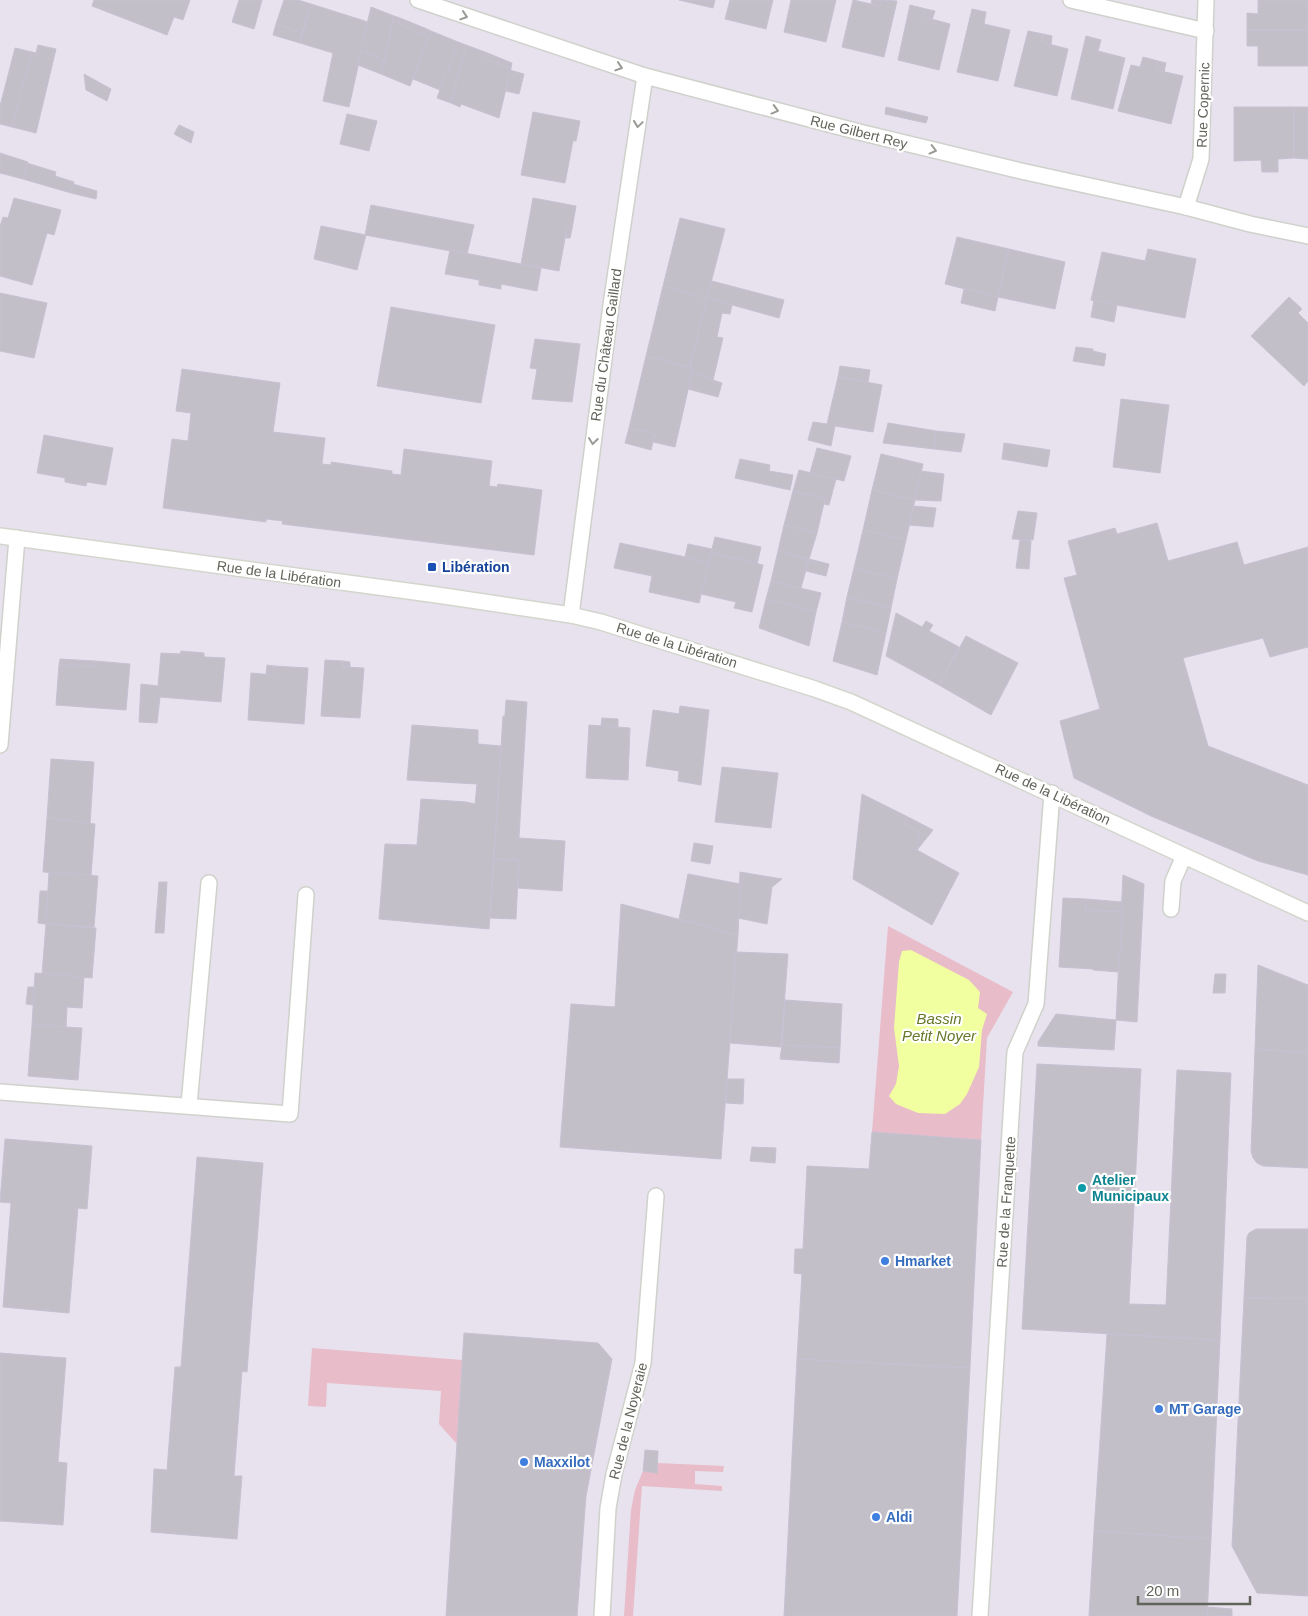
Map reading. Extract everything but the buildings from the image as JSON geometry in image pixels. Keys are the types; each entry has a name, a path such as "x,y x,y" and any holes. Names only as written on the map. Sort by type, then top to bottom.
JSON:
{"street":[{"name":"Rue Gilbert Rey","path":"418,0 645,76 868,134 1021,171 1308,236"},
{"path":"1071,0 1206,31"},
{"name":"Rue Copernic","path":"1186,207 1201,159 1206,0"},
{"name":"Rue du Château Gaillard","path":"571,615 611,305 645,76"},
{"name":"Rue de la Libération","path":"0,536 437,595 571,615 602,622 807,686 851,702 1052,793 1308,913"},
{"path":"0,745 17,538"},
{"name":"Rue de la Franquette","path":"980,1616 1015,1052 1036,1004 1052,793"},
{"path":"1171,909 1173,881 1184,856"},
{"path":"189,1105 210,883"},
{"path":"0,1092 290,1114 306,895"},
{"name":"Rue de la Noyeraie","path":"602,1616 608,1508 614,1474 642,1363 656,1196"}],"shaded area":[{"path":"888,926 1013,992 987,1038 981,1140 872,1132"},
{"path":"312,1348 462,1360 457,1444 439,1424 441,1391 327,1383 326,1407 308,1406"},
{"path":"657,1463 724,1466 723,1472 695,1471 695,1484 722,1486 722,1491 642,1486 633,1616 624,1616 631,1510 635,1490 643,1471 656,1472"}],"water":[{"name":"Bassin Petit Noyer","path":"911,950 969,980 980,992 978,1008 987,1014 982,1030 979,1067 967,1094 960,1104 945,1114 918,1113 896,1104 889,1096 896,1084 899,1066 894,1028 899,962 902,951"}],"place":[{"name":"Libération","path":"432,567"},
{"name":"Atelier Municipaux","path":"1082,1188"},
{"name":"Hmarket","path":"885,1261"},
{"name":"MT Garage","path":"1159,1409"},
{"name":"Maxxilot","path":"524,1462"},
{"name":"Aldi","path":"876,1517"}]}
